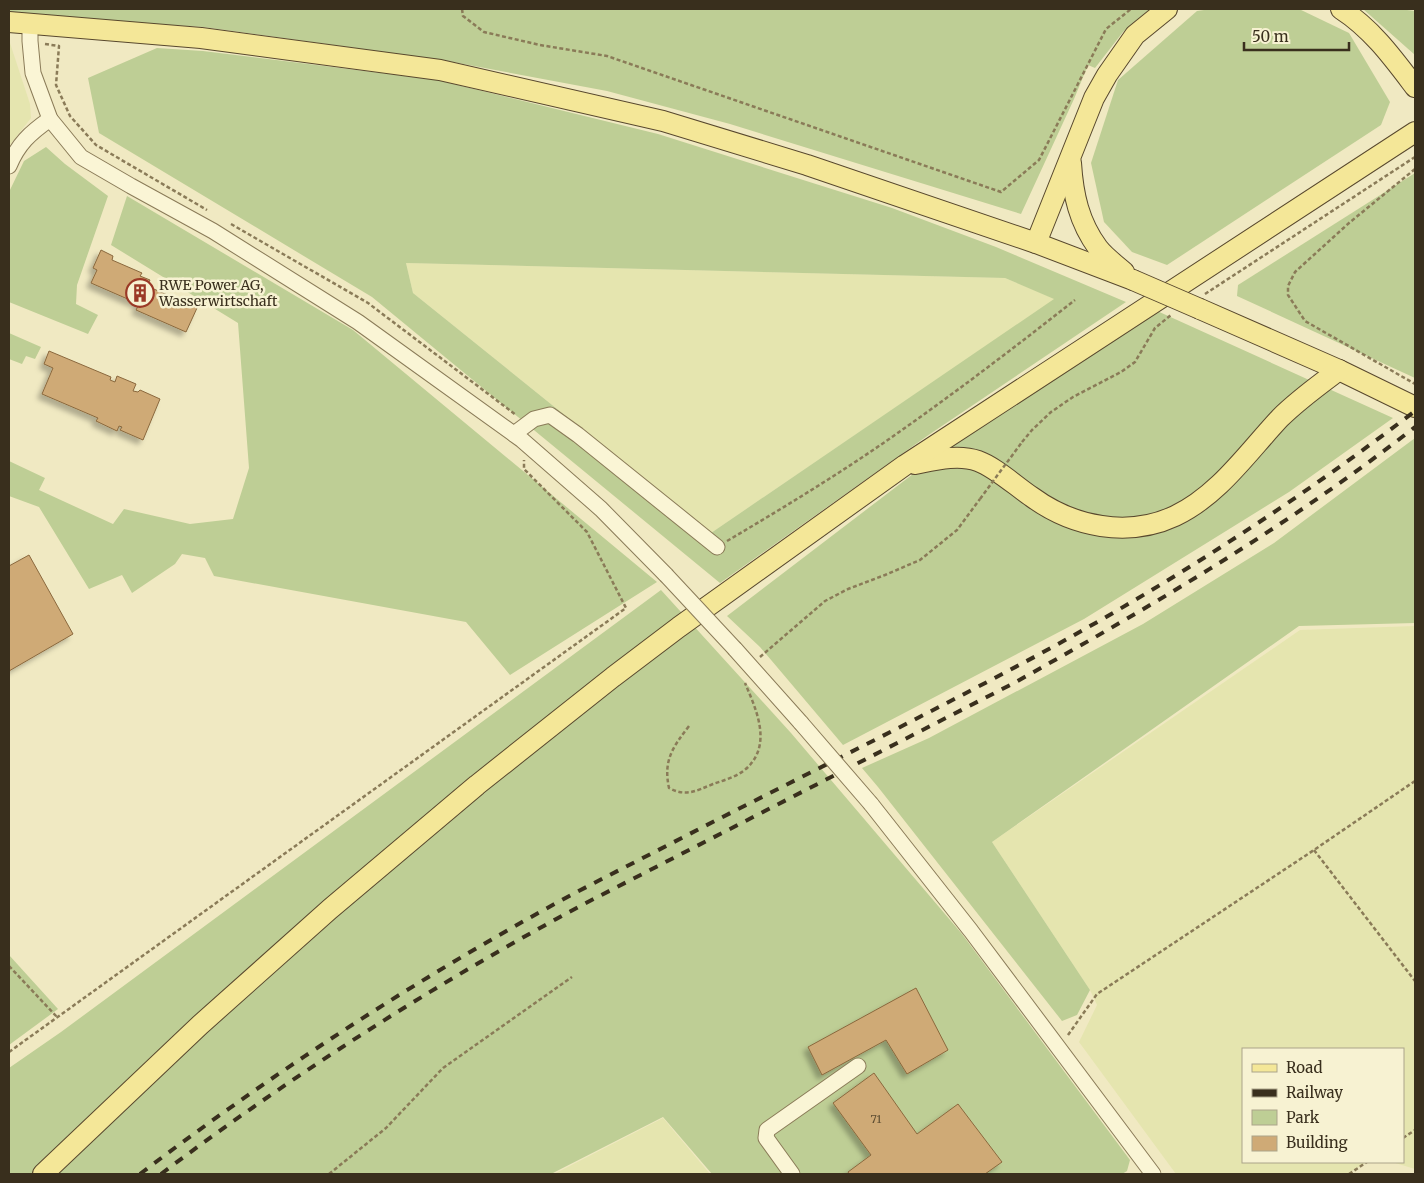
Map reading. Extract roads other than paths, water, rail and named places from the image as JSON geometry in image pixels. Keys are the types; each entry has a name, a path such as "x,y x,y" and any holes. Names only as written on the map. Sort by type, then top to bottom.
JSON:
{"main road":[{"path":"1036,242 1094,98 1107,75 1135,36 1168,9"},
{"path":"1341,9 1370,31 1415,87"},
{"path":"9,22 201,38 440,70 663,121 807,165 1036,242 1133,280 1202,302 1410,405"},
{"path":"1393,58 1415,64"},
{"path":"43,1174 126,1094 330,909 477,785 569,711 679,627 905,465 1415,132"},
{"path":"1071,158 1073,186 1078,210 1089,234 1099,250 1133,280"},
{"path":"905,465 941,459 961,458 979,461 1034,499 1064,516 1103,528 1152,525 1176,515 1215,489 1281,418 1307,394 1339,370"}],"street":[{"path":"30,24 33,73 50,119 81,157 213,231 358,322 518,437 601,509 666,575 739,653 871,804 971,931 1146,1172"},
{"path":"9,166 15,152 21,145 34,131 50,119"},
{"path":"518,437 534,419 550,415 578,434 717,546"},
{"path":"792,1174 766,1138 767,1130 858,1066"}],"railway":[{"path":"140,1174 297,1061 460,958 573,894 968,692 1112,613 1165,582 1267,517 1415,411"},
{"path":"161,1174 262,1101 419,998 582,905 1014,683 1066,654 1169,594 1270,531 1368,463 1415,427"}],"place":[{"name":"RWE Power AG, Wasserwirtschaft","path":"140,293"}]}
